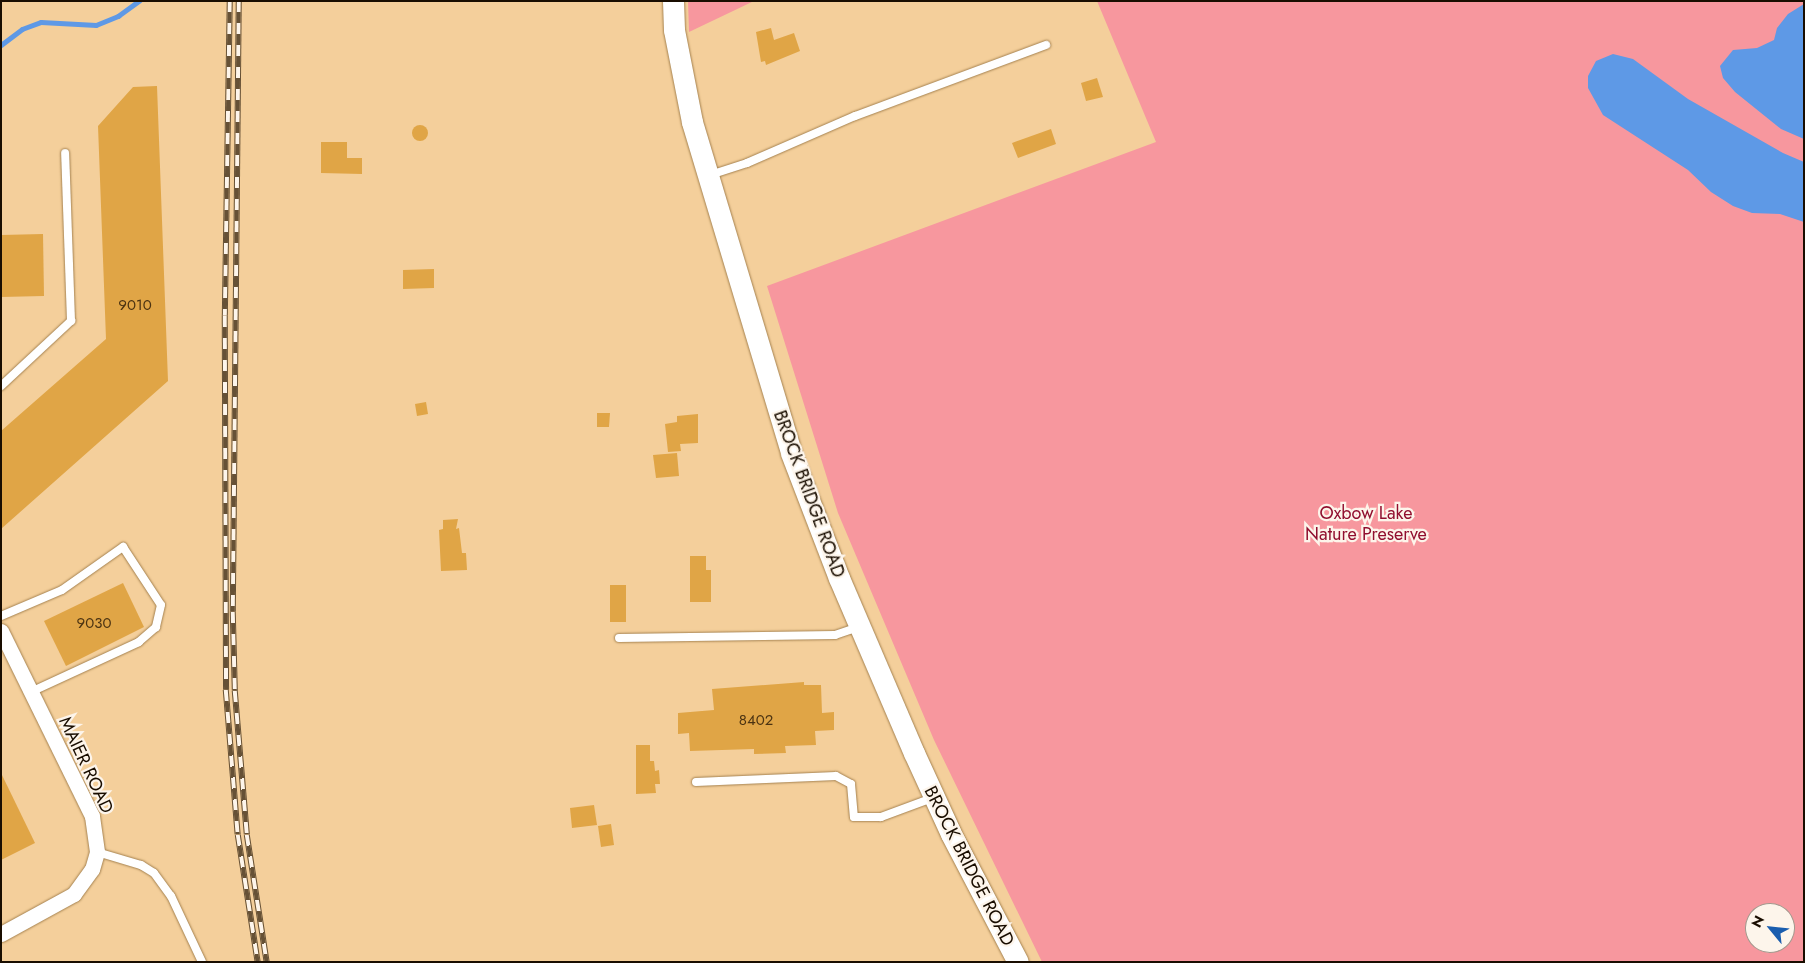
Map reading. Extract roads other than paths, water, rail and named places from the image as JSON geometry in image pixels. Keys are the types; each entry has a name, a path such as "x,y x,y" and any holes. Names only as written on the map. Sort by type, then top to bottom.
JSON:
{"street":[{"name":"BROCK BRIDGE ROAD","path":"673,1 682,74 708,175 791,453 860,626 934,797 1018,962"},
{"name":"MAIER ROAD","path":"1,630 92,816 97,852 92,869 74,894 1,934"}],"lane":[{"path":"708,175 747,163 856,116 1046,45"},
{"path":"1,386 71,321 65,154"},
{"path":"1,616 62,590 123,547 161,605 156,627 139,642 31,692"},
{"path":"619,638 835,635 860,626"},
{"path":"696,782 836,776 851,784 854,817 881,817 934,797"},
{"path":"97,852 132,862 154,872 171,896 202,962"}],"water":[{"path":"1804,4 1804,139 1781,129 1735,92 1723,78 1720,66 1733,50 1757,48 1774,40 1777,28 1788,14"},
{"path":"1613,54 1633,59 1688,99 1783,153 1804,162 1804,222 1780,214 1752,213 1733,206 1711,192 1688,170 1603,115 1588,88 1588,76 1596,61"}],"waterway":[{"path":"1,45 22,29 41,22 96,25 118,16 139,1"}],"railway":[{"path":"230,1 225,316 226,690 238,835 258,962"},
{"path":"239,1 233,612 235,691 247,835 267,962"}],"park label":[{"name":"Oxbow Lake Nature Preserve","path":"1366,524"}]}
